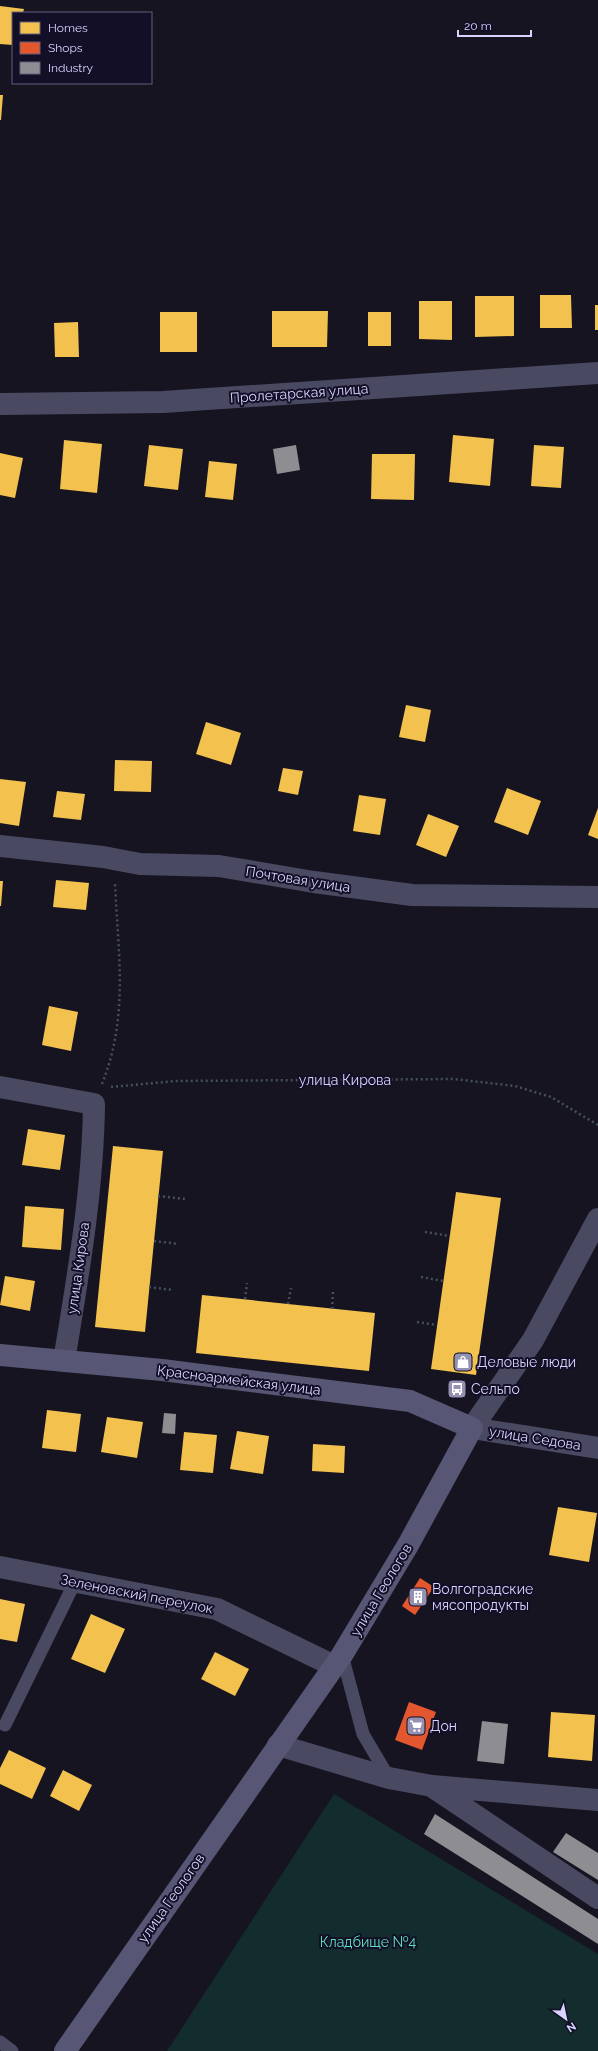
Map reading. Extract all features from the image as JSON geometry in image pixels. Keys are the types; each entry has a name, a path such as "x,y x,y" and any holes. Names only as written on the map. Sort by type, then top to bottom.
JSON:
{"street":[{"name":"Пролетарская улица","path":"0,404 163,402 598,373"},
{"name":"Почтовая улица","path":"0,846 103,857 140,864 219,866 314,882 412,895 598,896"},
{"name":"улица Кирова","path":"0,1087 94,1104 94,1138 83,1241 64,1361"},
{"path":"472,1428 533,1340 598,1219"},
{"name":"Красноармейская улица","path":"0,1354 162,1370 410,1401 472,1428"},
{"name":"улица Седова","path":"472,1428 598,1448"},
{"name":"улица Геологов","path":"65,2051 338,1660 408,1545 472,1428"},
{"name":"Зеленовский переулок","path":"0,1567 217,1609 338,1660"},
{"path":"278,1745 389,1778 432,1786 598,1800"},
{"path":"432,1786 598,1898"}],"lane":[{"path":"5,1725 75,1582"},
{"path":"338,1660 363,1734 389,1778"},
{"path":"0,2042 12,2051"}],"path":[{"name":"улица Кирова","path":"103,857 115,878 120,955 120,1015 111,1062 101,1088 176,1081 454,1079 515,1086 551,1097 598,1125"},
{"path":"158,1196 185,1199"},
{"path":"425,1232 450,1236"},
{"path":"154,1241 178,1244"},
{"path":"421,1278 443,1281"},
{"path":"245,1299 247,1284"},
{"path":"149,1287 172,1290"},
{"path":"288,1304 291,1288"},
{"path":"332,1309 333,1292"},
{"path":"416,1322 437,1325"}],"green space":[{"name":"Кладбище №4","path":"334,1794 598,1954 598,2051 167,2051"}],"building: Homes":[{"path":"0,6 24,9 23,12 12,12 12,45 0,44"},
{"path":"0,95 3,95 1,120 0,120"},
{"path":"540,295 571,295 572,328 540,328"},
{"path":"475,296 514,296 514,336 475,337"},
{"path":"419,301 452,301 452,340 419,339"},
{"path":"595,305 598,305 598,330 595,330"},
{"path":"272,311 328,311 327,347 272,347"},
{"path":"160,312 197,312 197,352 160,352"},
{"path":"368,312 391,312 391,346 368,346"},
{"path":"78,322 79,357 55,357 54,323"},
{"path":"453,435 494,439 490,486 449,482"},
{"path":"64,440 102,444 97,493 60,489"},
{"path":"149,445 183,449 178,490 144,486"},
{"path":"534,445 564,447 561,488 531,486"},
{"path":"0,453 23,458 15,498 0,495"},
{"path":"372,454 415,454 414,500 371,499"},
{"path":"209,461 237,464 233,500 205,497"},
{"path":"406,705 431,710 425,742 399,737"},
{"path":"206,722 241,733 231,765 196,754"},
{"path":"115,760 152,761 151,792 114,791"},
{"path":"283,768 303,771 298,795 278,791"},
{"path":"0,779 26,782 19,826 0,823"},
{"path":"507,788 541,801 528,835 494,822"},
{"path":"57,791 85,794 81,820 53,817"},
{"path":"359,795 386,799 380,835 353,831"},
{"path":"598,808 598,839 588,835"},
{"path":"428,814 459,826 446,857 416,845"},
{"path":"56,880 89,883 86,910 53,907"},
{"path":"0,881 3,881 1,906 0,906"},
{"path":"49,1006 78,1012 71,1051 42,1045"},
{"path":"28,1129 65,1135 60,1170 22,1165"},
{"path":"113,1146 163,1151 145,1332 95,1327"},
{"path":"456,1192 501,1198 476,1375 431,1369"},
{"path":"25,1206 64,1209 61,1250 22,1247"},
{"path":"5,1276 35,1281 30,1311 0,1305"},
{"path":"202,1295 375,1313 369,1371 196,1353"},
{"path":"47,1410 81,1414 76,1452 42,1448"},
{"path":"107,1417 143,1422 137,1458 101,1452"},
{"path":"237,1431 269,1436 263,1474 230,1469"},
{"path":"184,1432 217,1435 213,1473 180,1470"},
{"path":"313,1444 345,1446 344,1473 312,1471"},
{"path":"558,1507 597,1513 589,1562 549,1555"},
{"path":"0,1599 25,1604 17,1642 0,1639"},
{"path":"91,1614 125,1629 105,1673 71,1659"},
{"path":"215,1652 249,1669 235,1696 201,1679"},
{"path":"551,1712 595,1715 592,1761 548,1757"},
{"path":"9,1750 46,1768 32,1799 0,1784 0,1768"},
{"path":"63,1770 92,1785 79,1811 50,1796"}],"building: Shops":[{"name":"Волгоградские мясопродукты","path":"420,1578 434,1587 415,1615 402,1606"},
{"name":"Дон","path":"409,1702 436,1712 422,1750 395,1740"}],"building: Industry":[{"path":"296,445 300,470 277,474 273,449"},
{"path":"164,1413 176,1414 175,1434 162,1433"},
{"path":"482,1721 508,1724 504,1764 477,1761"},
{"path":"435,1814 598,1919 598,1944 424,1834"},
{"path":"566,1833 598,1853 598,1880 553,1852"}],"place":[{"name":"Деловые люди","path":"463,1362"},
{"name":"Сельпо","path":"457,1389"},
{"name":"Волгоградские мясопродукты","path":"418,1597"},
{"name":"Дон","path":"416,1726"}]}
